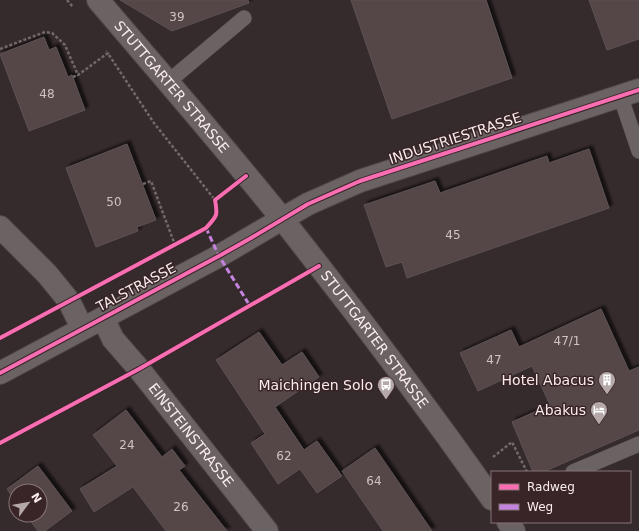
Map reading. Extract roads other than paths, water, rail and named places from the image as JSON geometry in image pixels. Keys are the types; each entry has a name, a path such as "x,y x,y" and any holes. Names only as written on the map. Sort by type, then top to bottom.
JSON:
{"street":[{"name":"STUTTGARTER STRASSE","path":"98,0 282,219 373,336 491,498"},
{"name":"INDUSTRIESTRASSE","path":"282,219 308,204 360,181 630,93"},
{"name":"TALSTRASSE","path":"0,373 251,238 282,219"},
{"path":"0,227 47,274 69,301 82,328"},
{"name":"EINSTEINSTRASSE","path":"103,318 114,339 267,531"}],"lane":[{"path":"168,82 244,18"},
{"path":"630,93 639,152"},
{"path":"574,471 639,444"}],"place":[{"name":"Hotel Abacus","path":"607,395"},
{"name":"Maichingen Solo","path":"386,400"},
{"name":"Abakus","path":"599,425"}]}
